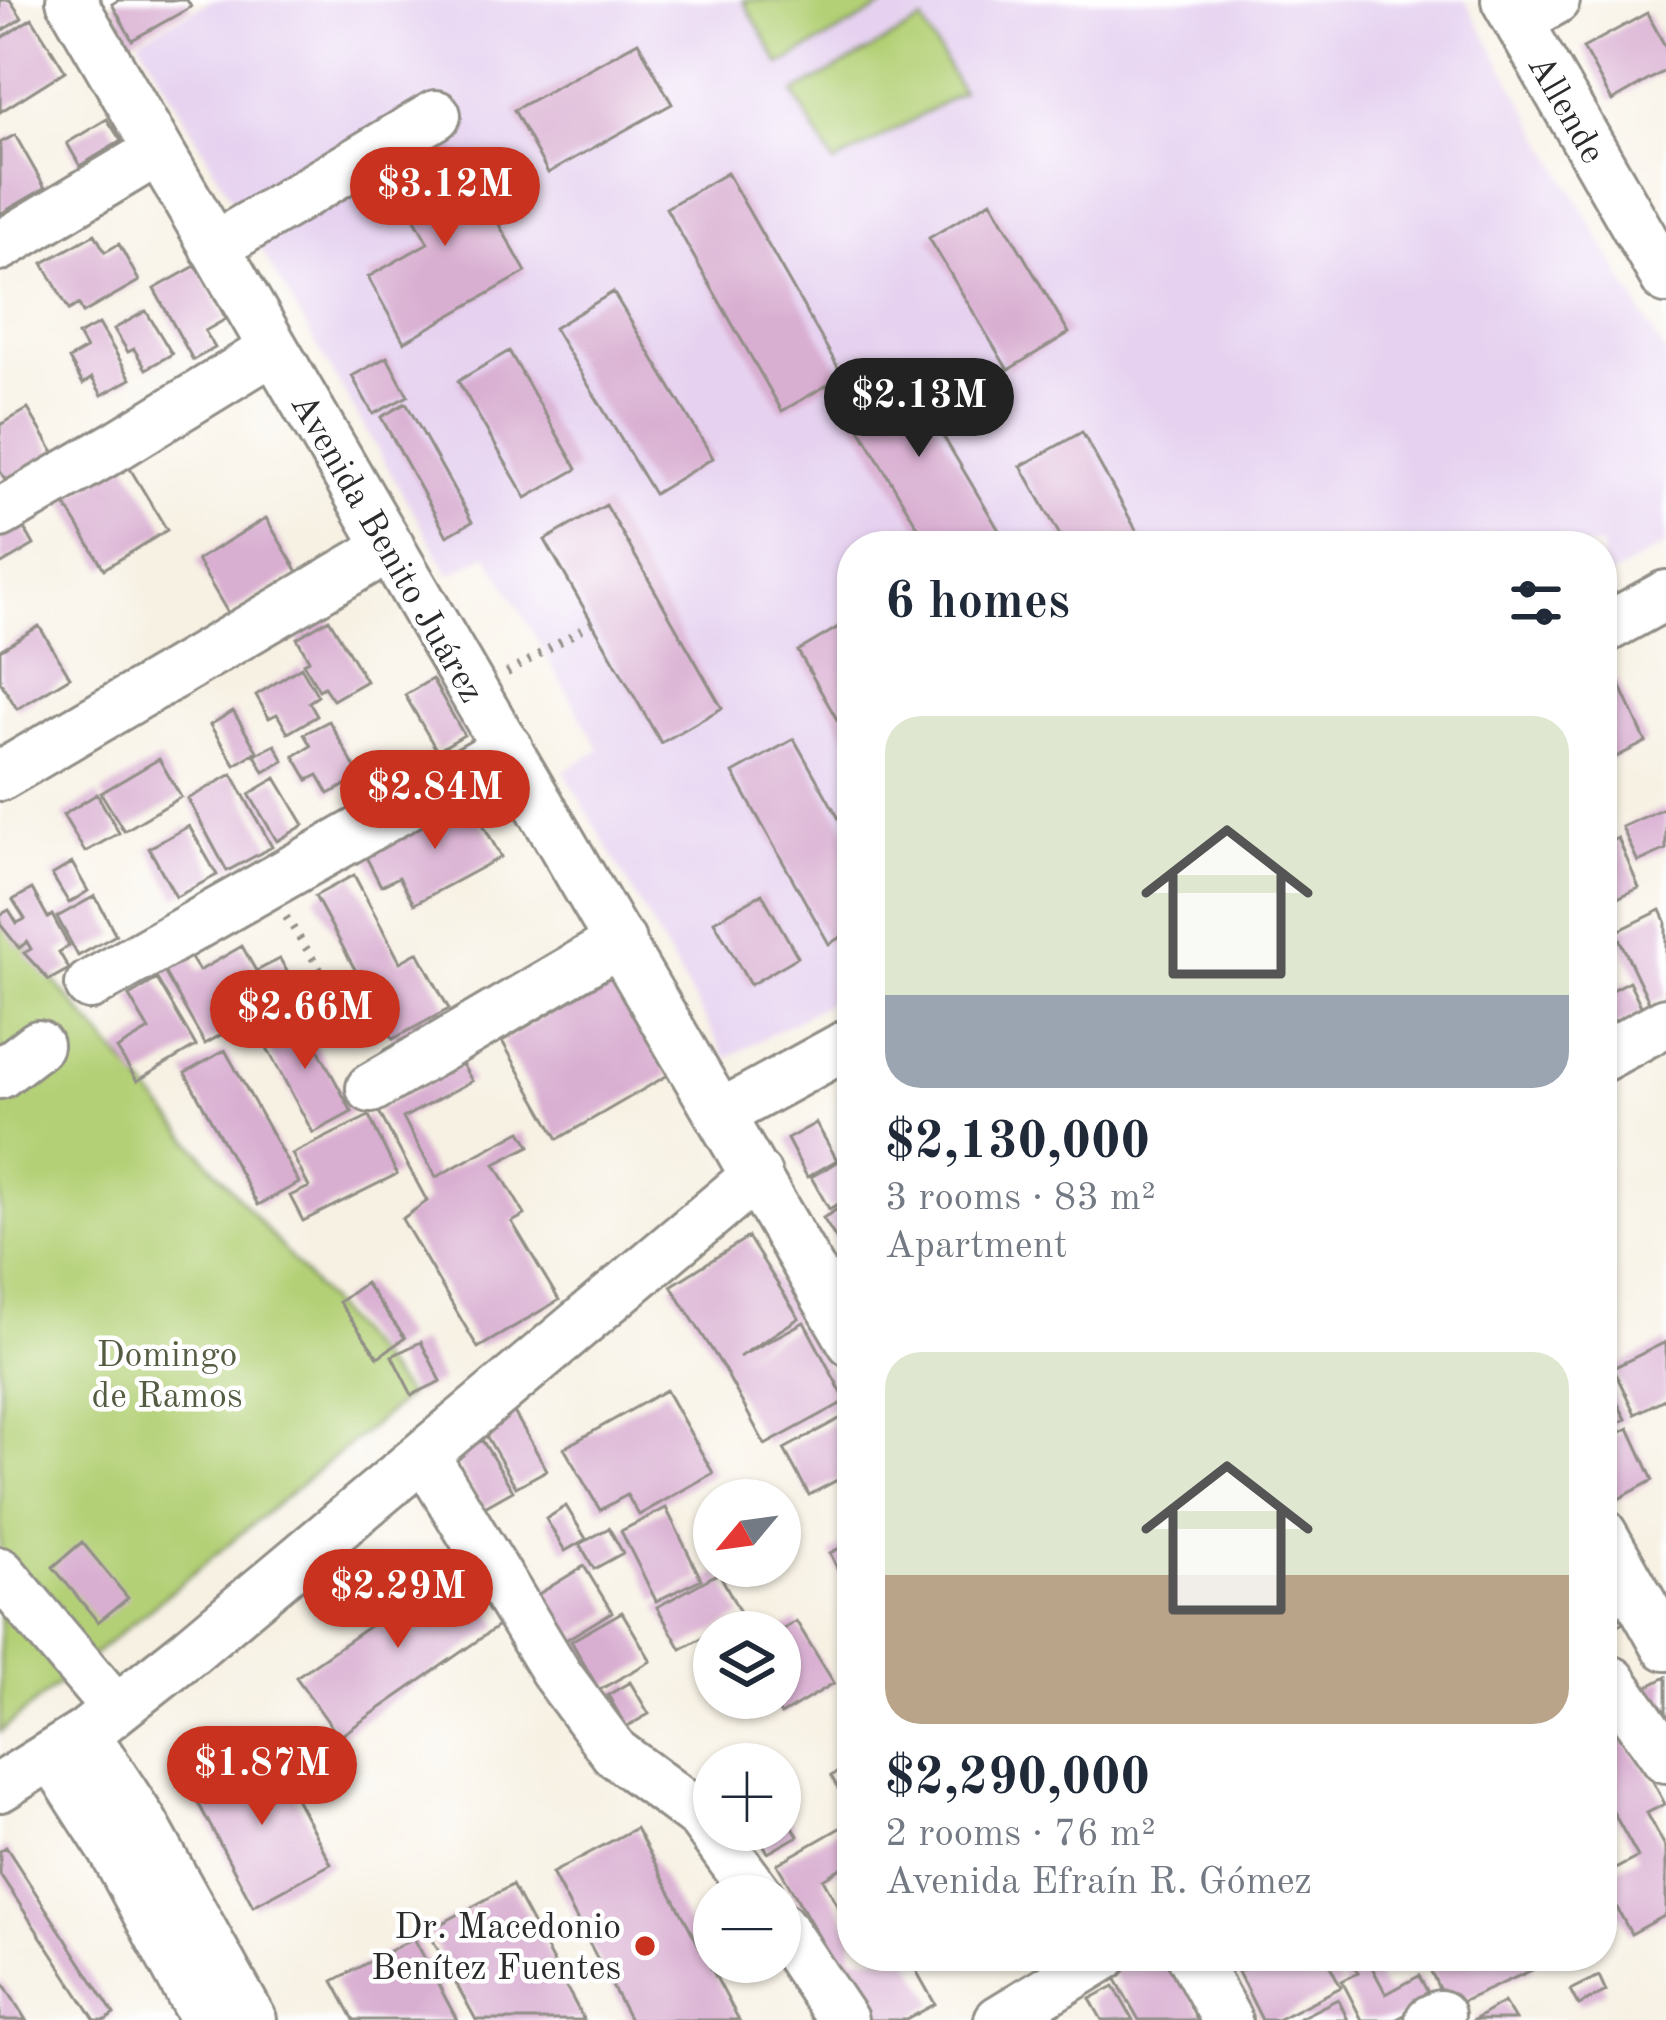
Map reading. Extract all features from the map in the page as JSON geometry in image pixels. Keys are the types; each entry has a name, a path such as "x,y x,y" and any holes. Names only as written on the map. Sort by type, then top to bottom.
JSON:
{"street":[{"name":"Avenida Benito Juárez","path":"71,0 837,1316"},
{"name":"Allende","path":"1526,7 1660,255"},
{"path":"214,247 436,115"},
{"path":"0,246 158,151"},
{"path":"0,513 274,350"},
{"path":"0,776 390,547"},
{"path":"1617,622 1666,595"},
{"path":"90,986 508,748"},
{"path":"380,1082 621,941"},
{"path":"1617,1050 1666,1022"},
{"path":"721,1114 837,1050"},
{"path":"0,1786 84,1732 190,1651 757,1175"},
{"path":"424,1455 558,1676 615,1753 701,1817 744,1875"},
{"path":"1617,1560 1666,1649 1617,1678"},
{"path":"0,1572 84,1732 143,1823 252,2020"},
{"path":"1617,1697 1666,1758"},
{"path":"84,1732 113,1850 205,2020"},
{"path":"801,1957 843,2020"},
{"path":"999,2020 1079,1971"},
{"path":"1200,1971 1227,2020"}],"path":[{"path":"475,692 592,623"},
{"path":"266,886 380,1082"}],"shaded area":[{"path":"212,0 1465,0 1666,355 1666,545 1617,572 1617,531 837,531 837,998 727,1058 564,771 600,750 544,652 487,554 450,575 139,39"}],"green space":[{"path":"743,0 895,0 780,65"},
{"path":"922,21 962,92 834,164 794,93"},
{"name":"Domingo de Ramos","path":"0,917 408,1396 0,1732"}],"building":[{"path":"0,0 10,0 22,18 0,32"},
{"path":"119,0 187,0 191,7 132,40 112,4"},
{"path":"1647,13 1666,48 1666,70 1612,101 1583,48"},
{"path":"32,18 65,71 0,112 0,39"},
{"path":"638,42 672,104 548,173 514,110"},
{"path":"107,119 121,141 80,166 67,143"},
{"path":"15,135 45,188 0,214 0,143"},
{"path":"455,147 526,272 404,342 368,277 428,243 394,181"},
{"path":"727,173 843,376 782,411 666,208"},
{"path":"991,201 1069,333 1008,370 929,238"},
{"path":"95,234 105,252 119,244 139,281 83,313 79,304 69,310 43,263"},
{"path":"197,265 226,319 205,331 215,348 193,360 154,289"},
{"path":"613,292 713,458 654,494 554,328"},
{"path":"146,311 172,354 146,369 114,329"},
{"path":"99,324 131,379 102,395 92,378 83,384 69,359 86,349 78,335"},
{"path":"509,351 577,469 526,498 458,381"},
{"path":"387,357 408,396 373,414 352,376"},
{"path":"898,360 999,531 920,531 840,395"},
{"path":"406,403 472,522 447,536 381,417"},
{"path":"28,409 54,453 6,481 0,471 0,425"},
{"path":"1082,432 1137,531 1058,531 1021,466"},
{"path":"126,462 167,530 104,569 63,501"},
{"path":"606,505 722,708 661,743 545,540"},
{"path":"266,518 298,572 228,613 197,560"},
{"path":"21,522 34,545 0,565 0,535"},
{"path":"329,619 366,681 333,700 324,687 319,690 303,663 309,660 297,638"},
{"path":"39,626 70,677 17,709 0,681 0,650"},
{"path":"837,628 837,720 798,651"},
{"path":"301,667 318,696 309,702 317,716 288,733 277,714 269,718 256,695"},
{"path":"432,679 464,735 437,751 405,695"},
{"path":"1617,680 1646,742 1617,756"},
{"path":"233,711 257,751 235,765 210,725"},
{"path":"329,721 360,777 329,794 318,775 308,780 294,756 311,746 304,734"},
{"path":"794,739 837,815 837,939 829,944 733,773"},
{"path":"275,745 284,761 264,772 255,755"},
{"path":"159,759 181,797 124,831 101,793"},
{"path":"232,774 272,847 227,871 188,799"},
{"path":"276,778 304,825 277,841 249,794"},
{"path":"97,794 119,833 85,852 63,815"},
{"path":"468,797 501,857 414,904 399,877 381,886 364,853"},
{"path":"1666,807 1666,849 1638,862 1622,827"},
{"path":"189,826 217,875 176,897 149,848"},
{"path":"1617,838 1639,888 1617,898"},
{"path":"72,863 88,891 69,903 52,875"},
{"path":"354,875 400,962 418,952 449,1009 393,1039 315,896"},
{"path":"32,889 69,946 59,952 69,969 49,980 24,953 31,949 27,942 19,948 0,924 0,915 9,910 17,923 25,919 13,900"},
{"path":"762,894 798,957 750,985 714,921"},
{"path":"95,896 116,935 78,956 57,917"},
{"path":"1661,910 1666,921 1666,996 1650,1004 1617,932"},
{"path":"242,946 256,971 280,959 298,991 205,1044 162,968 188,953 199,971"},
{"path":"611,977 668,1075 558,1139 502,1041"},
{"path":"157,979 196,1046 137,1081 117,1049 149,1030 129,996"},
{"path":"1629,981 1644,1012 1617,1026 1617,987"},
{"path":"297,1010 352,1112 313,1133 258,1031"},
{"path":"225,1050 299,1183 258,1205 185,1073"},
{"path":"462,1064 472,1081 403,1118 436,1177 521,1131 530,1146 495,1164 525,1215 512,1222 559,1300 478,1348 402,1219 427,1201 378,1110"},
{"path":"369,1116 397,1174 303,1221 290,1196 309,1187 292,1154"},
{"path":"816,1123 837,1160 807,1177 787,1139"},
{"path":"837,1162 837,1204 829,1209 811,1177"},
{"path":"837,1209 837,1240 823,1218"},
{"path":"748,1237 799,1318 739,1357 804,1322 837,1384 837,1406 765,1445 671,1286"},
{"path":"365,1283 405,1338 378,1357 339,1302"},
{"path":"421,1342 441,1381 412,1395 392,1356"},
{"path":"1666,1342 1666,1398 1635,1414 1617,1376 1617,1366"},
{"path":"666,1390 713,1473 693,1479 693,1484 639,1515 627,1495 600,1510 564,1448"},
{"path":"1617,1402 1626,1419 1617,1424"},
{"path":"511,1407 547,1470 516,1487 480,1425"},
{"path":"837,1420 837,1480 809,1495 784,1449"},
{"path":"1629,1428 1653,1480 1617,1500 1617,1434"},
{"path":"482,1440 513,1491 483,1508 453,1458"},
{"path":"566,1506 586,1539 565,1551 546,1519"},
{"path":"666,1508 693,1563 693,1583 656,1601 621,1531"},
{"path":"609,1528 623,1553 594,1569 580,1544"},
{"path":"82,1542 128,1598 98,1622 53,1567"},
{"path":"458,1565 500,1625 339,1737 296,1677"},
{"path":"584,1566 612,1612 564,1641 537,1595"},
{"path":"693,1587 726,1587 739,1611 693,1611 693,1643 681,1649 657,1607"},
{"path":"622,1612 651,1661 599,1690 571,1641"},
{"path":"801,1629 834,1683 801,1703"},
{"path":"1666,1677 1666,1724 1647,1687"},
{"path":"630,1682 649,1714 626,1727 608,1695"},
{"path":"1617,1729 1665,1804 1647,1813 1666,1848 1666,1915 1631,1934 1617,1908 1617,1868 1638,1857 1617,1819"},
{"path":"271,1751 331,1864 253,1906 193,1793"},
{"name":"Dr. Macedonio Benítez Fuentes","path":"636,1828 693,1934 693,1983 719,1983 739,2020 630,2020 552,1873"},
{"path":"837,1830 837,1870 823,1879 837,1905 837,1968 801,1906 801,1875 783,1875 777,1864"},
{"path":"6,1847 114,2014 106,2020 95,2020 0,1874 0,1851"},
{"name":"Dr. Macedonio Benítez Fuentes","path":"512,1885 584,2020 476,2020 428,1931"},
{"name":"Dr. Macedonio Benítez Fuentes","path":"414,1938 457,2020 354,2020 333,1981"},
{"path":"839,1971 916,1971 935,2004 906,2020 867,2020"},
{"path":"1111,1971 1177,1971 1205,2020 1139,2020"},
{"path":"1333,1971 1341,1987 1277,2020 1262,2020 1238,1972"},
{"path":"1374,1971 1386,1994 1419,1976 1432,2000 1395,2020 1362,2020 1342,1981"},
{"path":"1431,1971 1530,1971 1448,2008"},
{"path":"1599,1976 1606,1991 1579,2005 1571,1990"},
{"path":"0,1978 26,2020 0,2020"},
{"path":"1114,1986 1133,2020 1102,2020 1090,1999"},
{"path":"1338,1999 1348,2020 1296,2020"},
{"path":"1504,2002 1515,2020 1474,2020"}],"place":[{"name":"Dr. Macedonio Benítez Fuentes","path":"645,1946"}]}
